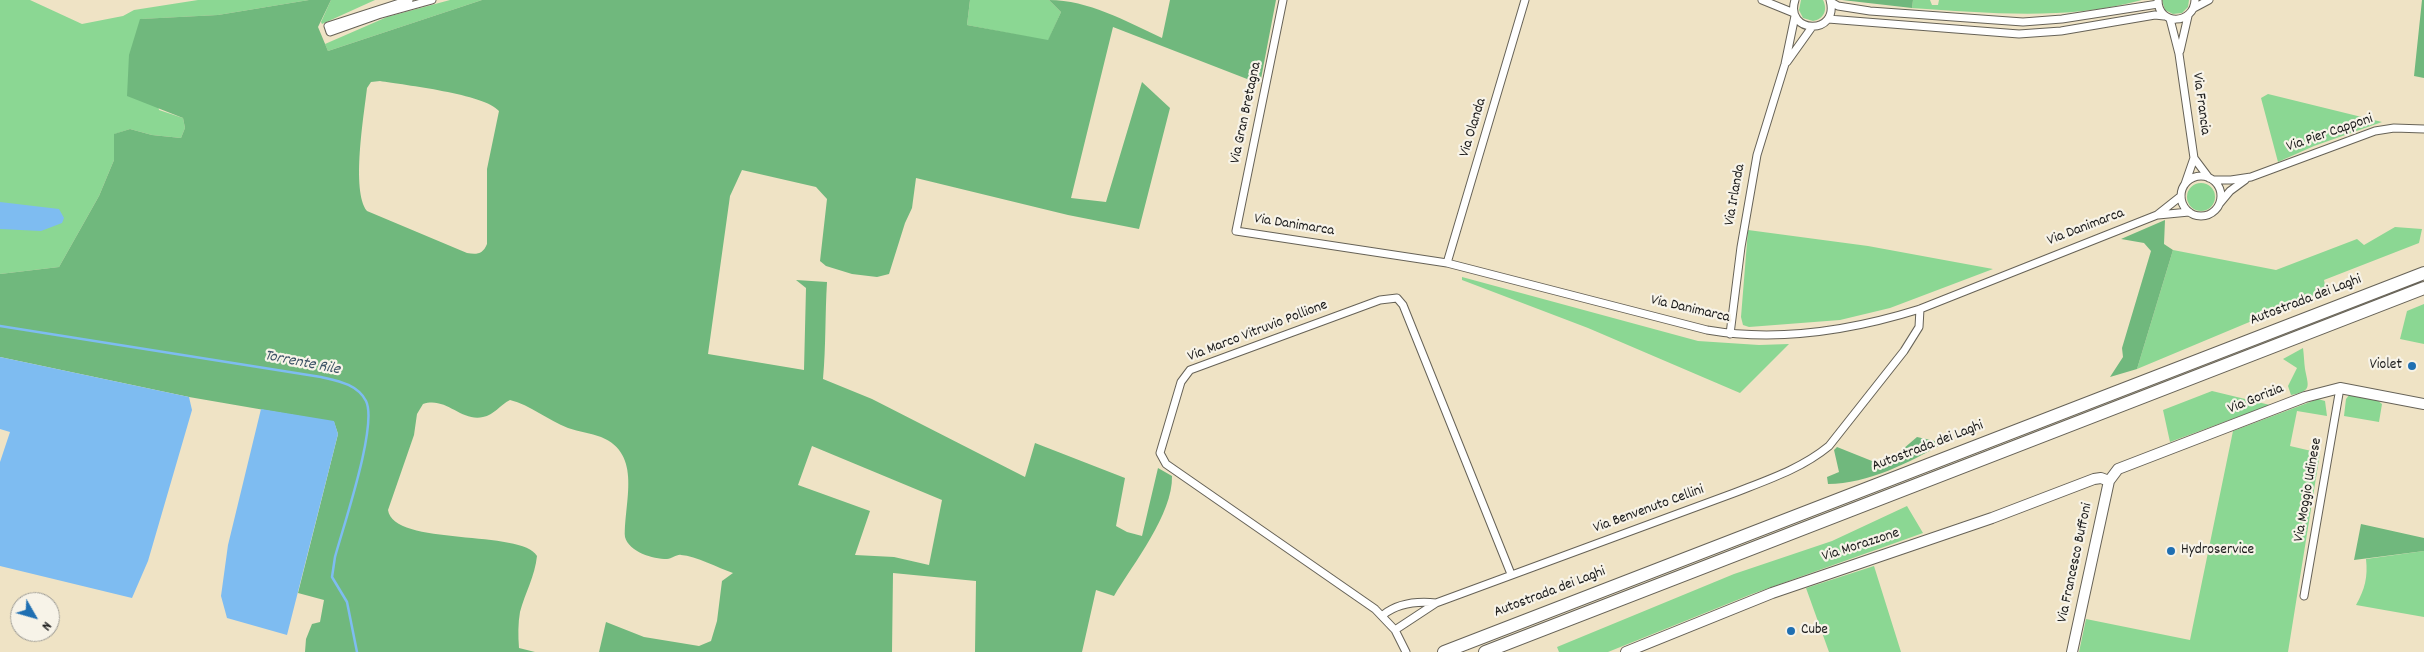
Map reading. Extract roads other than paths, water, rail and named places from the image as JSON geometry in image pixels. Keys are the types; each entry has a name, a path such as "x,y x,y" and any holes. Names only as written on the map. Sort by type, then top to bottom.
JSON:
{"highway":[{"name":"Autostrada dei Laghi","path":"1444,652 2424,273"},
{"name":"Autostrada dei Laghi","path":"1485,652 2424,288"}],"street":[{"path":"409,0 328,26 330,32 378,15 432,0"},
{"name":"Via Gran Bretagna","path":"1236,231 1283,0"},
{"name":"Via Olanda","path":"1447,263 1525,0"},
{"path":"1762,0 1794,14 1802,24 1812,27 1819,26 1828,19 1831,11 1830,1"},
{"name":"Via Irlanda","path":"1730,334 1741,247 1757,155 1785,64 1795,0"},
{"path":"1828,19 2019,34 2061,31 2167,17 2182,19 2188,16 2194,4 2209,0"},
{"path":"1830,1 1838,6 1870,11 2023,22 2062,20 2158,2"},
{"name":"Via Francia","path":"2158,2 2167,17 2180,54 2194,158 2185,184"},
{"name":"Via Francia","path":"2180,54 2188,16"},
{"name":"Via Irlanda","path":"1785,64 1812,27"},
{"name":"Via Pier Capponi","path":"2189,212 2206,216 2216,209 2230,191 2247,178 2375,131 2394,128 2424,129"},
{"name":"Via Francia","path":"2194,158 2211,179"},
{"name":"Via Pier Capponi","path":"2185,184 2194,178 2247,178"},
{"path":"2211,179 2220,191 2219,204"},
{"path":"2185,184 2181,196 2184,208 2189,212"},
{"name":"Via Danimarca","path":"2157,215 2181,196"},
{"name":"Via Danimarca","path":"1236,231 1447,263 1707,330 1730,334 1794,333 1844,327 1895,316 1920,308 2157,215 2189,212"},
{"name":"Via Marco Vitruvio Pollione","path":"1383,615 1166,464 1160,453 1181,382 1190,370 1380,300 1397,298 1403,304 1511,574"},
{"name":"Via Benvenuto Cellini","path":"1396,630 1436,603 1734,493 1797,467 1829,446 1904,351 1919,327 1920,308"},
{"name":"Via Gorizia","path":"2109,481 2118,469 2305,396 2340,388 2424,404"},
{"name":"Via Moggio Udinese","path":"2304,596 2340,388"},
{"name":"Via Morazzone","path":"1626,652 1840,568 1983,521 2094,479 2101,478 2109,481"},
{"name":"Via Francesco Buffoni","path":"2072,652 2109,481"},
{"name":"Via Benvenuto Cellini","path":"1383,615 1401,605 1424,602 1436,603"},
{"path":"1383,615 1396,630 1406,652"}],"water":[{"path":"0,202 59,209 64,218 62,223 41,231 0,229"},
{"path":"0,357 189,397 192,410 148,561 132,598 0,566 0,462 10,432 0,429"},
{"path":"261,409 334,421 338,434 287,635 227,618 221,596 228,545"}],"waterway":[{"name":"Torrente Rile","path":"0,326 321,377 347,384 358,391 366,401 368,413 364,453 335,557 332,577 347,602 357,652"}],"place":[{"name":"Violet","path":"2412,366"},
{"name":"Hydroservice","path":"2171,551"},
{"name":"Cube","path":"1791,631"}]}
